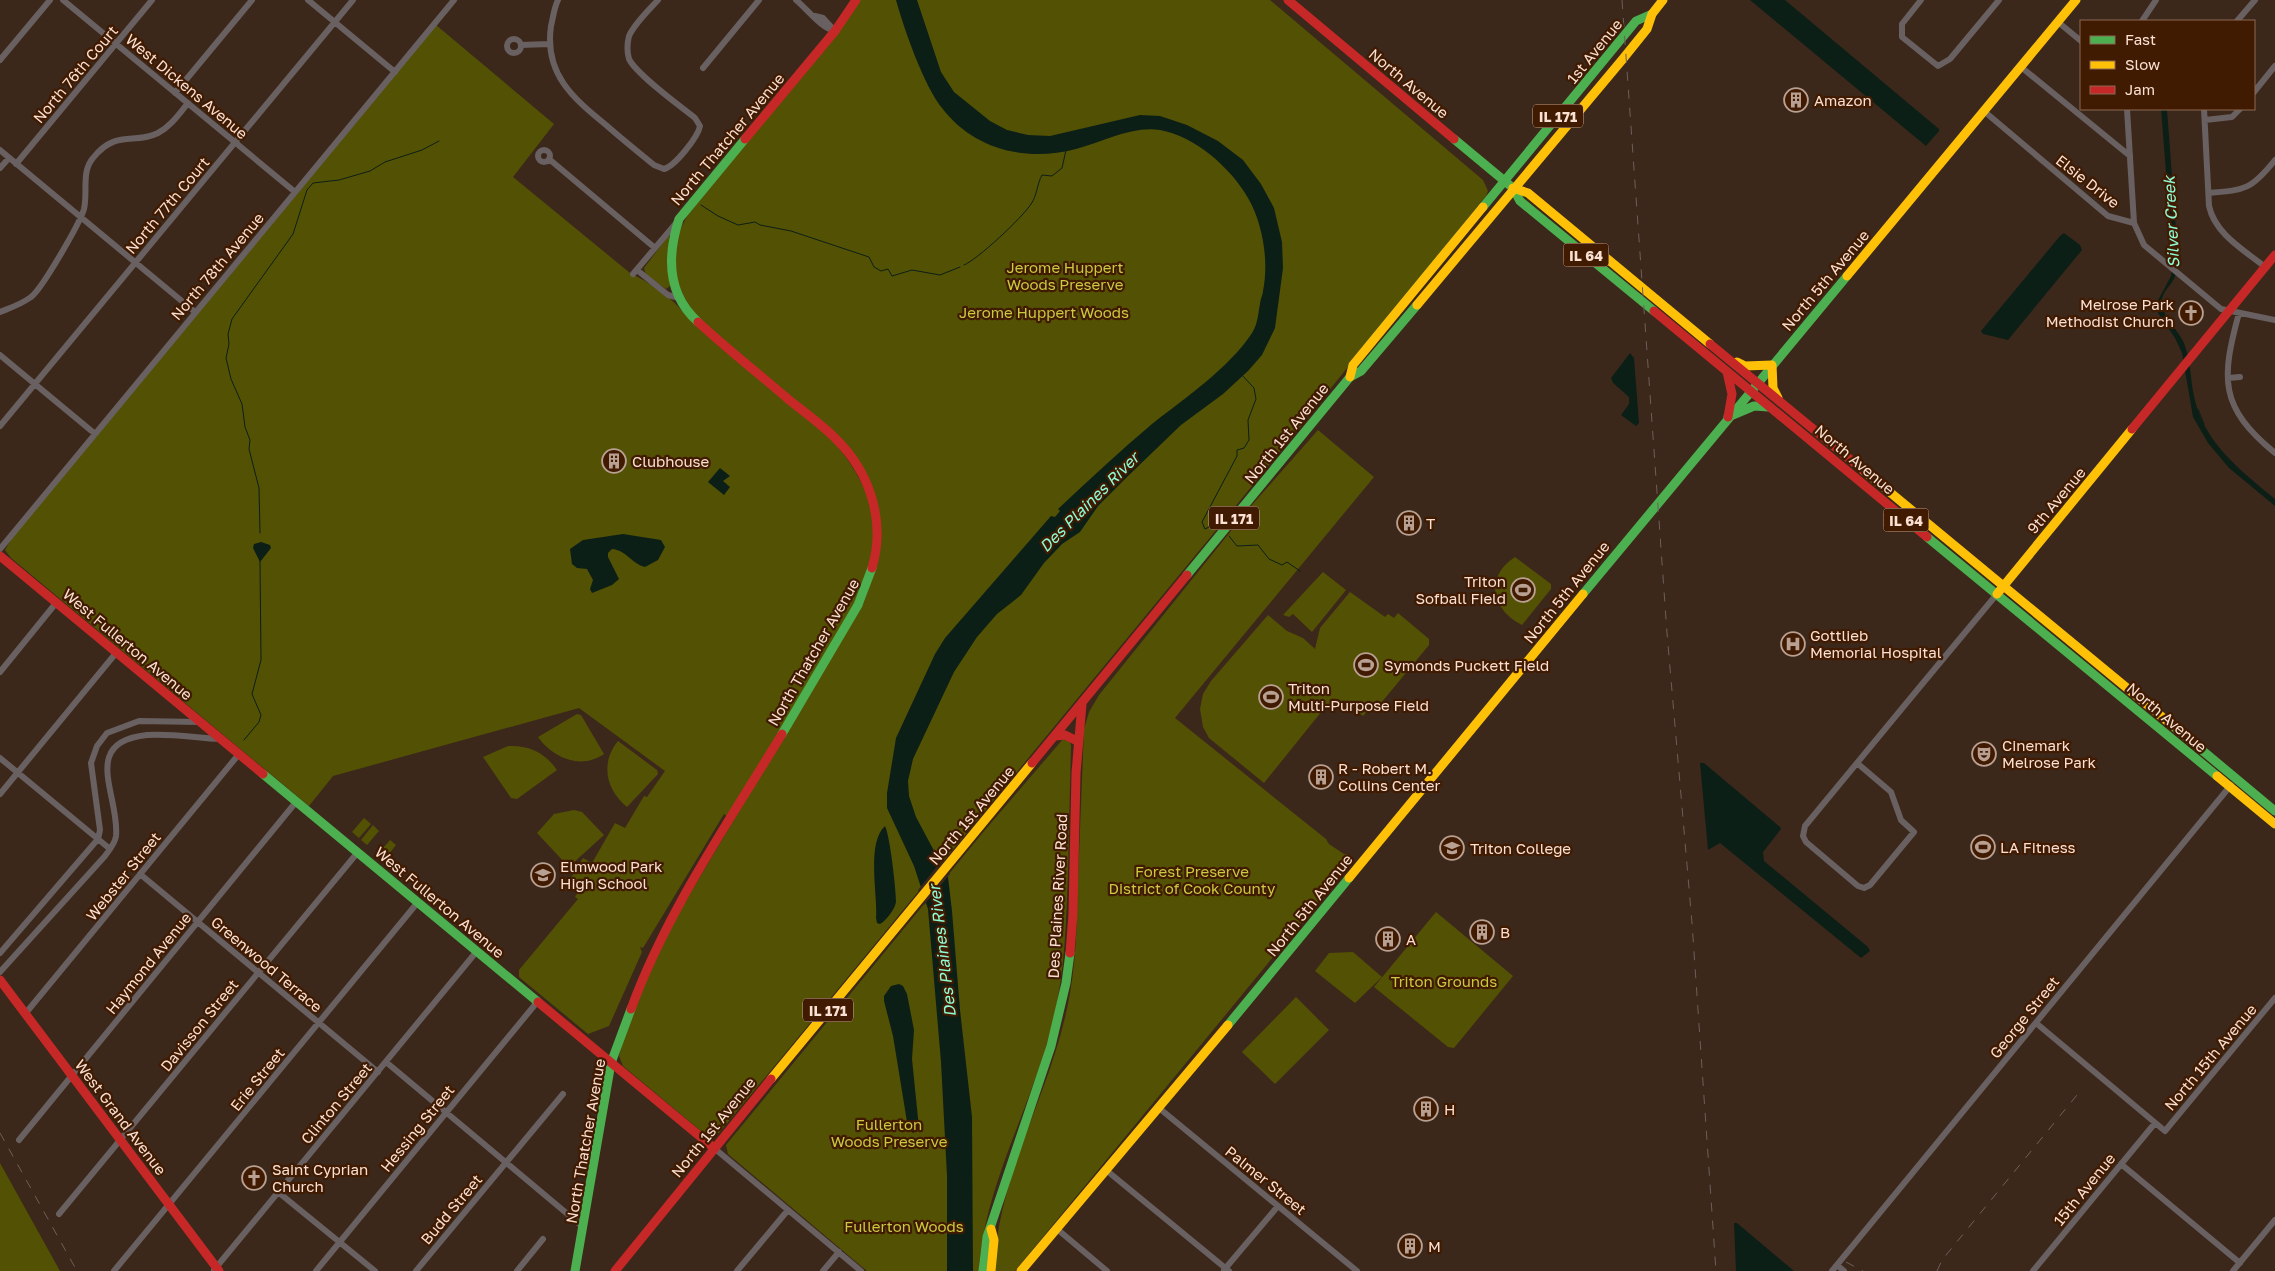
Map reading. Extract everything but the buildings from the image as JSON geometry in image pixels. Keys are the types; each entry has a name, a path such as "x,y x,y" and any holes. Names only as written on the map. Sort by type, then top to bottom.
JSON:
{"main road":[{"name":"North Thatcher Avenue","path":"576,1271 611,1063 639,987 671,919 857,609 868,585 875,560 877,530 873,503 864,478 848,453 827,430 703,326 686,309 674,288 669,266 672,239 679,219 835,31 856,0"},
{"name":"North Avenue","path":"1288,0 1504,181 1513,188 1528,193 2275,811"},
{"name":"1st Avenue","path":"1513,188 1647,29 1652,14 1663,0"},
{"name":"North 5th Avenue","path":"1022,1271 1159,1108 1750,390 2022,67 2076,0"},
{"name":"1st Avenue","path":"1504,181 1636,21 1652,14"},
{"name":"North 1st Avenue","path":"614,1271 1350,377 1354,366 1504,181"},
{"name":"North Avenue","path":"1513,188 1520,201 2275,824"},
{"name":"North 1st Avenue","path":"1350,377 1361,371 1513,188"},
{"name":"9th Avenue","path":"1997,594 2274,256"},
{"path":"1725,356 1745,366 1772,365 1773,388 1783,403"},
{"path":"1726,370 1732,391 1732,406 1728,417"},
{"path":"1728,417 1754,406 1771,408"},
{"name":"West Fullerton Avenue","path":"0,556 714,1148"},
{"name":"Des Plaines River Road","path":"983,1271 987,1236 991,1229 1011,1160 1052,1048 1062,1006 1071,941 1077,742 1082,704"},
{"path":"1055,736 1065,735 1077,742"},
{"name":"West Grand Avenue","path":"0,980 170,1204 217,1270"},
{"name":"Des Plaines River Road","path":"991,1229 994,1240 991,1271"}],"street":[{"path":"0,60 50,0"},
{"name":"West Dickens Avenue","path":"63,0 295,192"},
{"name":"North 76th Court","path":"16,164 152,0"},
{"path":"175,93 252,0"},
{"path":"308,0 395,72"},
{"name":"North 77th Court","path":"0,426 353,0"},
{"name":"North 78th Avenue","path":"0,549 454,0"},
{"path":"556,1 550,44 558,74 571,95 659,168 664,169 672,165 697,135 700,126 695,118 634,66 630,60 627,44 635,27 658,0"},
{"path":"703,68 759,0"},
{"path":"796,0 815,16 823,18 835,31"},
{"path":"1921,0 1901,27 1904,41 1934,64 1943,65 1999,0"},
{"path":"2143,20 2156,0"},
{"path":"2238,20 2255,0"},
{"path":"2058,22 2080,40"},
{"path":"521,45 550,44"},
{"path":"2255,91 2275,66"},
{"path":"2022,67 2130,156"},
{"path":"0,312 16,306 35,293 81,218 86,200 86,170 93,157 119,139 150,136 165,128 188,103"},
{"path":"2127,110 2134,223 2144,245 2221,310 2275,320"},
{"path":"2204,110 2212,218 2219,229 2265,267"},
{"path":"2204,120 2232,117 2239,110"},
{"name":"Elsie Drive","path":"1984,112 2108,216 2134,223"},
{"path":"0,150 195,312"},
{"path":"0,168 9,158"},
{"path":"549,159 655,248"},
{"path":"2209,193 2246,188 2259,179 2275,160"},
{"path":"679,219 635,272 668,295 679,298"},
{"path":"2239,313 2229,349 2227,365 2230,393 2242,421 2254,436 2275,453"},
{"path":"0,355 94,433"},
{"path":"2228,378 2240,377"},
{"name":"9th Avenue","path":"1857,763 1891,792 1901,820 1914,832 1870,885 1864,888 1858,886 1806,842 1803,836 1805,826 1857,763 1997,594"},
{"path":"0,672 56,603"},
{"path":"0,794 116,652"},
{"path":"0,953 98,839 100,830 91,763 97,746 107,733 139,722 200,722"},
{"path":"0,972 110,849 116,837 116,826 107,764 110,754 116,745 149,735 220,739"},
{"name":"Webster Street","path":"25,1014 239,754"},
{"path":"0,758 110,849"},
{"name":"George Street","path":"1832,1271 2236,779"},
{"name":"Haymond Avenue","path":"19,1140 296,802"},
{"name":"Davisson Street","path":"59,1214 358,852"},
{"name":"Greenwood Terrace","path":"140,874 378,1072"},
{"name":"Erie Street","path":"114,1271 418,902"},
{"name":"Clinton Street","path":"217,1270 278,1192 477,951"},
{"name":"North 15th Avenue","path":"2155,1123 2165,1131 2275,998"},
{"name":"Hessing Street","path":"316,1271 538,1001"},
{"path":"2036,1023 2155,1123"},
{"path":"386,1062 583,1227"},
{"name":"Budd Street","path":"416,1271 563,1094"},
{"name":"Palmer Street","path":"1159,1108 1357,1271"},
{"name":"15th Avenue","path":"2033,1271 2155,1123"},
{"name":"West Fullerton Avenue","path":"714,1148 861,1271"},
{"path":"2121,1164 2240,1262"},
{"path":"1106,1170 1226,1270 1278,1206"},
{"path":"278,1192 375,1271"},
{"path":"738,1271 788,1210"},
{"path":"2234,1271 2275,1220"},
{"path":"1057,1230 1108,1271"},
{"path":"517,1271 543,1239"},
{"path":"823,1271 839,1252"},
{"path":"1837,1265 1844,1271"}],"green space":[{"name":"Jerome Huppert Woods Preserve","path":"860,0 1270,0 1483,180 1488,191 1486,196 1222,523 782,1057 719,1133 708,1137 623,1066 619,1056 622,1044 640,992 670,927 864,602 877,564 880,530 858,462 696,316 681,291 674,267 674,254 676,242 688,215"},
{"path":"436,25 554,124 513,177 630,273 652,285 666,296 828,435 853,467 869,501 873,519 872,557 863,586 852,610 728,817 724,814 643,948 640,947 642,952 609,1026 588,1034 519,977 519,970 578,899 575,897 582,885 571,878 583,858 592,863 615,823 625,828 644,796 647,797 665,771 579,708 333,776 309,806 11,558 5,550 12,538"},
{"path":"669,235 670,286 666,289 646,275 644,268"},
{"name":"Forest Preserve District of Cook County","path":"1318,430 1374,477 1175,718 1326,839 1329,844 1344,854 1348,854 1352,861 1015,1271 994,1271 997,1236 1004,1202 1024,1138 1048,1075 1070,993 1076,929 1084,729 1089,712 1099,695 1251,506"},
{"name":"Triton Sofball Field","path":"1515,557 1551,584 1551,589 1522,625 1504,611 1498,602 1496,593 1496,583 1499,574 1505,565"},
{"path":"1323,572 1346,590 1312,632 1293,614 1289,617 1283,615"},
{"name":"Triton Multi-Purpose Field","path":"1350,592 1385,617 1388,614 1394,618 1398,613 1429,639 1429,645 1381,703 1377,700 1363,716 1344,700 1341,703 1337,701 1330,709 1326,706 1264,783 1209,738 1203,727 1200,709 1203,694 1211,681 1268,615 1287,631 1303,638 1315,649 1320,628"},
{"path":"577,714 581,715 604,754 595,759 577,761 559,756 551,751 538,737"},
{"name":"Fullerton Woods Preserve","path":"1063,739 1070,742 1071,746 1066,912 1059,992 1041,1062 989,1209 979,1271 867,1271 728,1154 726,1145 985,830"},
{"path":"618,741 657,770 658,774 627,807 614,793 608,776 609,758 612,749"},
{"path":"508,746 523,747 536,751 557,770 517,799 511,798 483,757"},
{"path":"574,810 582,812 604,835 571,865 566,864 537,833 554,814"},
{"path":"364,818 371,824 359,838 352,832"},
{"path":"373,825 379,831 367,845 361,840"},
{"path":"390,840 396,845 385,859 378,854"},
{"name":"Triton Grounds","path":"1436,912 1513,976 1454,1048 1448,1047 1374,987"},
{"path":"1353,952 1382,977 1355,1003 1315,971 1329,953"},
{"path":"1296,997 1329,1030 1275,1084 1242,1052"},
{"path":"0,1163 60,1271 0,1271"}],"water":[{"name":"Des Plaines River","path":"896,0 917,0 941,72 954,92 990,121 1007,130 1028,135 1050,136 1140,115 1160,116 1187,125 1218,141 1243,160 1261,184 1274,208 1282,242 1283,268 1275,328 1262,355 1223,394 1181,425 1129,475 1098,506 1080,532 1062,544 1044,563 1021,595 997,614 977,637 954,672 913,759 908,781 909,796 916,817 948,877 952,911 960,1010 972,1117 973,1271 947,1271 947,1176 941,1062 928,909 914,866 887,808 887,793 896,738 935,654 945,638 1051,516 1055,517 1060,511 1058,509 1152,424 1206,382 1231,358 1252,333 1257,322 1260,300 1263,293 1265,255 1258,219 1241,187 1211,155 1199,146 1173,133 1149,129 1138,130 1076,149 1038,154 1002,149 985,143 969,134 942,108 928,86 909,41"},
{"path":"1750,0 1785,0 1939,129 1939,131 1926,146"},
{"path":"2161,110 2167,110 2178,257 2175,276 2164,294 2162,305 2167,317 2184,343 2188,356 2194,396 2206,428 2225,454 2249,478 2275,499 2275,506 2229,468 2208,443 2193,417 2182,353 2175,338 2158,313 2156,304 2171,276 2173,262"},
{"path":"2064,233 2080,245 2082,250 2008,340 1983,334 1981,331"},
{"path":"1630,353 1634,358 1639,423 1636,426 1621,415 1629,404 1629,397 1613,383 1611,378"},
{"path":"720,468 730,476 723,481 730,487 724,495 708,482"},
{"path":"623,534 661,540 665,547 658,560 645,567 621,552 612,549 608,553 608,557 619,579 612,585 592,593 590,589 593,580 587,569 577,568 572,564 570,549 583,540"},
{"path":"261,542 270,545 271,548 260,562 253,548 254,544"},
{"path":"1700,763 1704,763 1780,827 1781,829 1763,852 1764,861 1868,947 1870,951 1861,958 1720,843 1708,850"},
{"path":"885,826 891,851 896,902 890,914 880,924 877,923 876,918 874,857 879,834"},
{"path":"899,984 903,986 907,994 914,1030 912,1059 919,1128 913,1133 908,1128 893,1036 884,1001 884,996 891,986"},
{"path":"1734,1223 1737,1223 1794,1271 1736,1271"}],"pier":[{"path":"943,859 950,874 924,905 918,890"}],"waterway":[{"path":"260,533 259,488 249,449 250,440 245,427 242,404 231,379 226,358 229,344 228,334 232,319 293,234 307,190 313,183 339,180 370,171 385,162 422,150 439,141"},
{"path":"964,265 989,247 1026,210 1035,197 1042,175 1052,176 1062,168 1066,150"},
{"path":"701,205 718,216 738,225 755,222 760,225 791,231 869,257 874,267 881,271 888,269 892,276 912,270 940,275 960,267"},
{"path":"1217,526 1213,525 1205,529 1202,522 1237,456 1237,450 1244,448 1249,440 1248,420 1256,399 1254,388 1242,375"},
{"name":"Silver Creek","path":"2198,409 2204,424"},
{"path":"1229,536 1237,546 1258,545 1269,559 1282,565 1287,562 1300,571"},
{"path":"244,740 259,722 261,715 252,694 261,660 260,561"}],"railway":[{"path":"1622,0 1667,633 1692,923 1716,1271"},
{"path":"1937,1271 1942,1260 2077,1095"},
{"path":"0,1133 77,1271"},
{"path":"1846,1262 1863,1271"}],"traffic: fast":[{"path":"1483,207 1636,21 1652,14"},
{"path":"698,322 680,299 675,287 672,274 675,233 679,219 745,139"},
{"path":"1454,139 1513,188 1520,201 1654,311"},
{"path":"1583,594 1847,276"},
{"path":"1187,575 1350,377 1361,371 1417,305"},
{"path":"1728,417 1754,406 1769,407"},
{"path":"1927,537 2217,776"},
{"path":"782,734 858,605 872,568"},
{"path":"2173,726 2275,811"},
{"path":"263,774 538,1002"},
{"path":"1228,1025 1349,878"},
{"path":"983,1271 987,1237 1051,1046 1066,983 1070,953"},
{"path":"575,1271 611,1063 631,1009"}],"traffic: slow":[{"path":"1417,305 1622,60 1647,29 1652,14 1663,0"},
{"path":"1847,276 2076,0"},
{"path":"1513,188 1528,193 1710,344"},
{"path":"1350,377 1353,365 1483,207"},
{"path":"1737,362 1745,366 1772,365 1773,388 1778,398"},
{"path":"1997,594 2132,429"},
{"path":"1863,470 2173,726"},
{"path":"1349,878 1583,594"},
{"path":"771,1079 1032,763"},
{"path":"2217,776 2275,824"},
{"path":"1021,1271 1228,1025"},
{"path":"991,1229 994,1240 991,1271"}],"traffic: jam":[{"path":"745,139 835,31 856,0"},
{"path":"1288,0 1454,139"},
{"path":"2132,429 2275,255"},
{"path":"1654,311 1927,537"},
{"path":"698,322 824,428 847,451 858,466 872,498 876,515 876,550 872,568"},
{"path":"1710,344 1863,470"},
{"path":"1727,372 1732,394 1728,417"},
{"path":"0,556 263,774"},
{"path":"1032,763 1187,575"},
{"path":"1070,953 1073,914 1076,773 1082,704"},
{"path":"631,1009 662,937 680,902 782,734"},
{"path":"1055,736 1065,735 1077,741"},
{"path":"0,980 219,1271"},
{"path":"538,1002 714,1148"},
{"path":"615,1271 771,1079"}],"place":[{"name":"Amazon","path":"1796,100"},
{"name":"Melrose Park Methodist Church","path":"2191,313"},
{"name":"Clubhouse","path":"614,461"},
{"name":"T","path":"1409,523"},
{"name":"Triton Sofball Field","path":"1523,590"},
{"name":"Gottlieb Memorial Hospital","path":"1793,644"},
{"name":"Symonds Puckett Field","path":"1366,665"},
{"name":"Triton Multi-Purpose Field","path":"1271,697"},
{"name":"Cinemark Melrose Park","path":"1984,754"},
{"name":"R - Robert M. Collins Center","path":"1321,777"},
{"name":"LA Fitness","path":"1983,847"},
{"name":"Triton College","path":"1452,848"},
{"name":"Elmwood Park High School","path":"543,875"},
{"name":"B","path":"1482,932"},
{"name":"A","path":"1388,939"},
{"name":"H","path":"1426,1109"},
{"name":"Saint Cyprian Church","path":"254,1178"},
{"name":"M","path":"1410,1246"}],"park label":[{"name":"Jerome Huppert Woods","path":"1044,312"},
{"name":"Fullerton Woods","path":"904,1226"}]}
